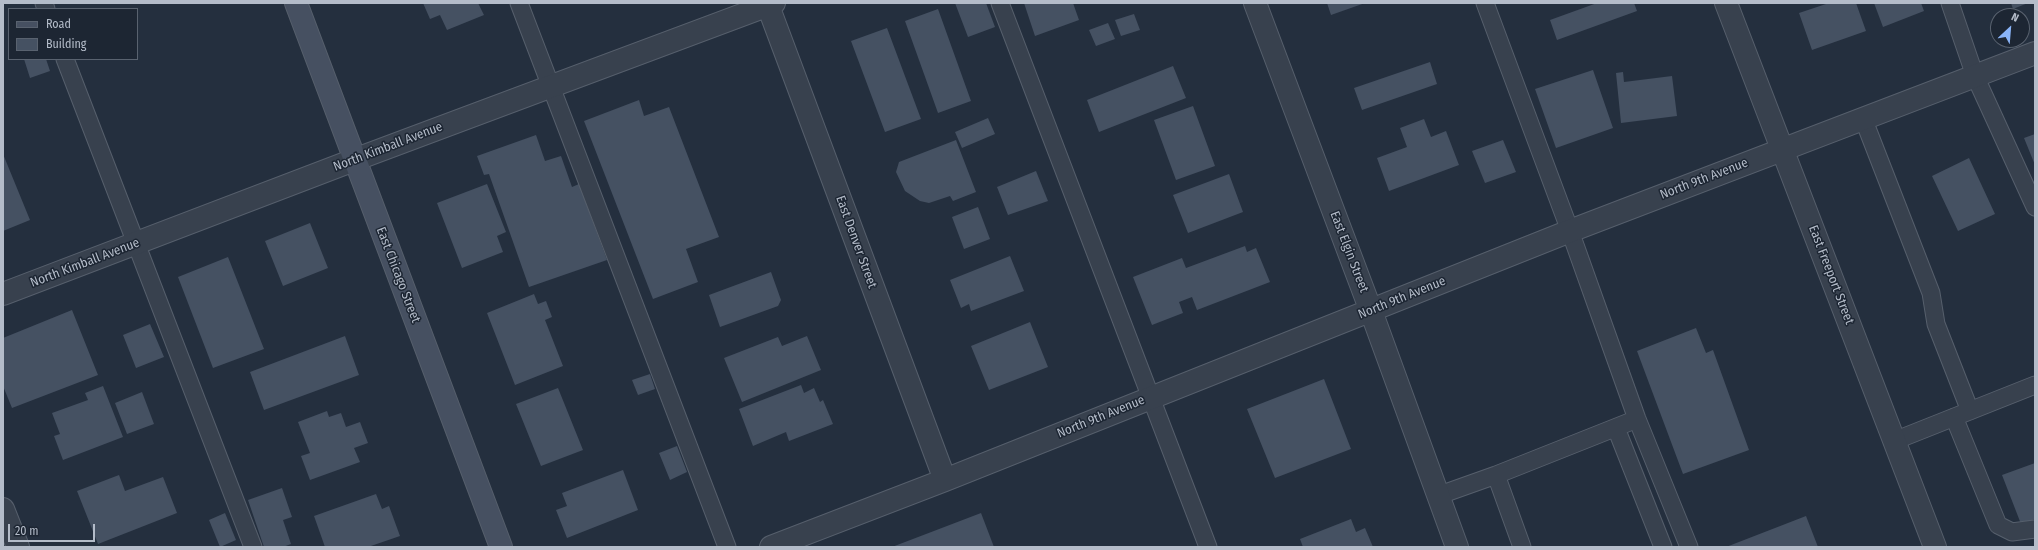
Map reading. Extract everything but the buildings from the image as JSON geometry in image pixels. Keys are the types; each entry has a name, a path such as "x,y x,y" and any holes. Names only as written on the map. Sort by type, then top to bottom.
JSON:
{"street":[{"name":"East Chicago Street","path":"296,3 501,547"},
{"name":"East Elgin Street","path":"1255,3 1371,311 1437,496 1457,547"},
{"name":"East Freeport Street","path":"1726,3 1935,547"},
{"name":"North Kimball Avenue","path":"3,294 769,4"},
{"name":"East Denver Street","path":"769,4 945,480"},
{"name":"North 9th Avenue","path":"771,547 945,480 1371,311 1570,230 2035,53"},
{"path":"3,509 18,547"}],"lane":[{"path":"519,3 727,547"},
{"path":"1000,3 1208,547"},
{"path":"1484,3 1570,230 1637,419 1689,547"},
{"path":"1950,3 1975,76 2035,207"},
{"path":"66,60 253,547"},
{"path":"1863,118 1931,293 1936,324 1970,411"},
{"path":"1894,441 2035,385"},
{"path":"1954,417 1998,525 2012,532 2035,529"},
{"path":"1437,496 1496,475 1637,419"},
{"path":"1616,428 1664,547"},
{"path":"1496,475 1522,547"}]}
